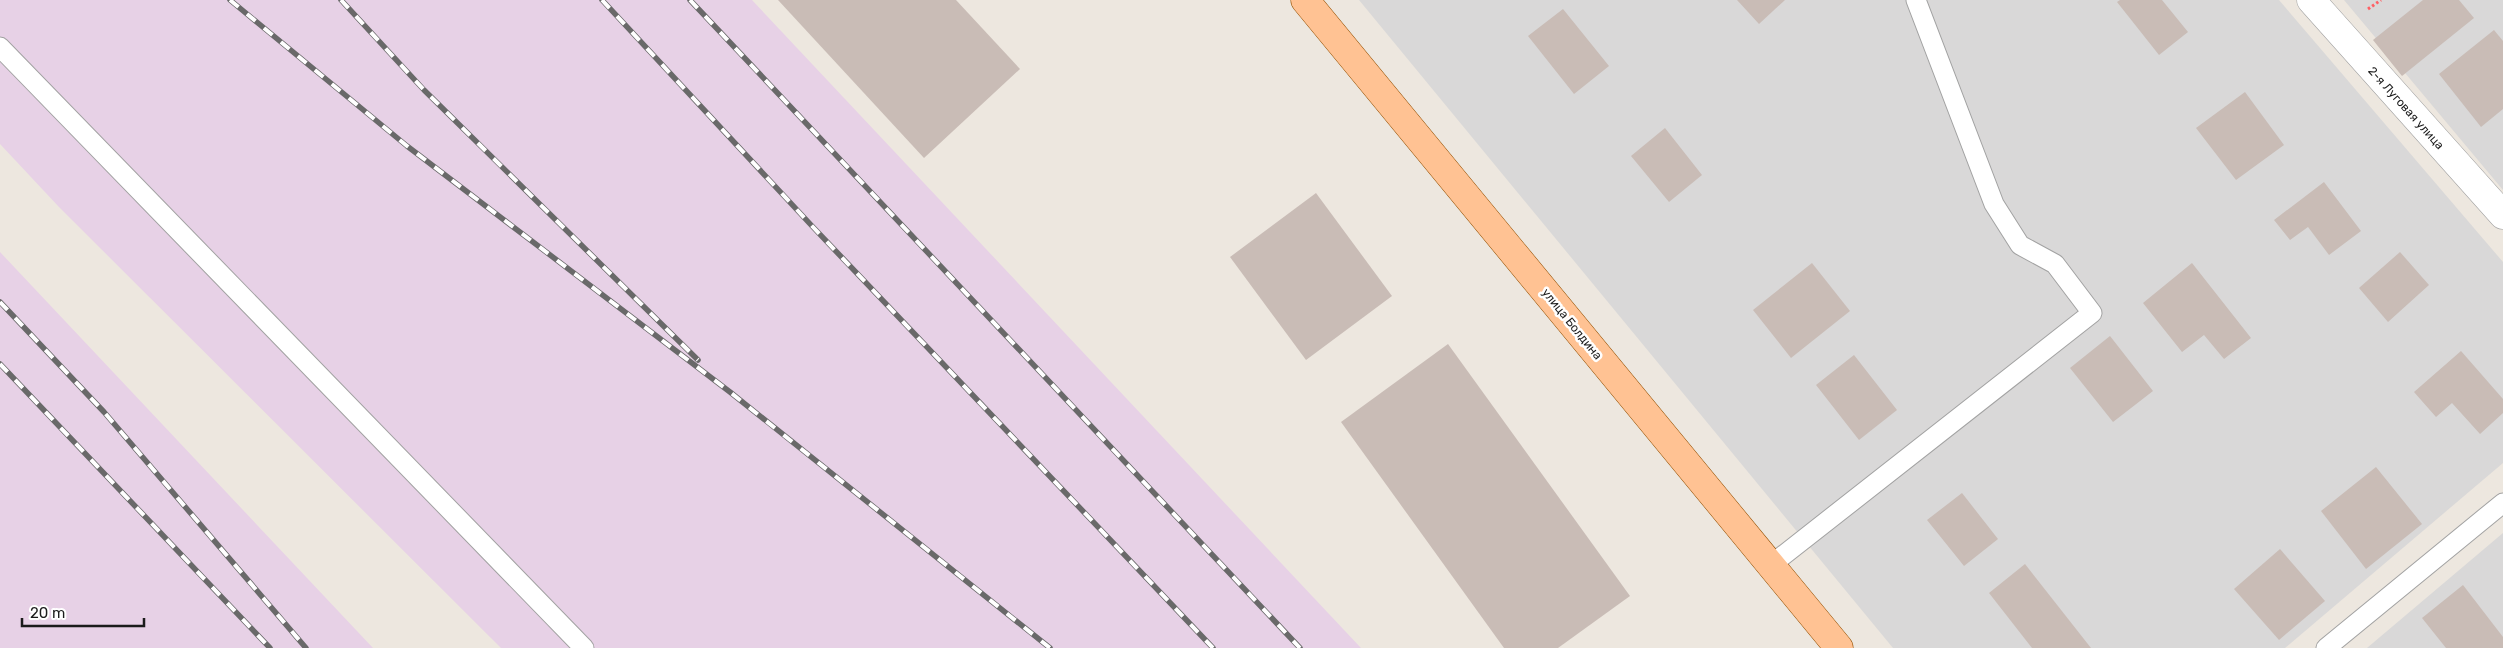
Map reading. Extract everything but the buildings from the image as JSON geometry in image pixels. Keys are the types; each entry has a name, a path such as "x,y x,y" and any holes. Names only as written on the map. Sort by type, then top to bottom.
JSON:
{"main road":[{"name":"улица Болдина","path":"1305,0 1839,648"}],"street":[{"name":"2-я Луговая улица","path":"2311,0 2503,215"}],"lane":[{"path":"1770,565 2092,313 2055,264 2020,245 1994,204 1916,0"},
{"path":"0,47 584,648"},
{"path":"2326,648 2503,503"}],"shaded area":[{"path":"0,0 752,0 1361,648 501,648 59,207 0,144"},
{"path":"1359,0 2279,0 2503,262 2503,463 2285,648 1893,648"},
{"path":"2344,0 2503,0 2503,190"},
{"path":"0,252 373,648 0,648"},
{"path":"2503,533 2503,648 2367,648"}],"railway":[{"path":"230,0 407,146 730,392 1050,648"},
{"path":"341,0 424,90 698,360"},
{"path":"602,0 812,226 1213,648"},
{"path":"690,0 1300,648"},
{"path":"0,302 104,412 306,648"},
{"path":"0,364 270,648"}]}
